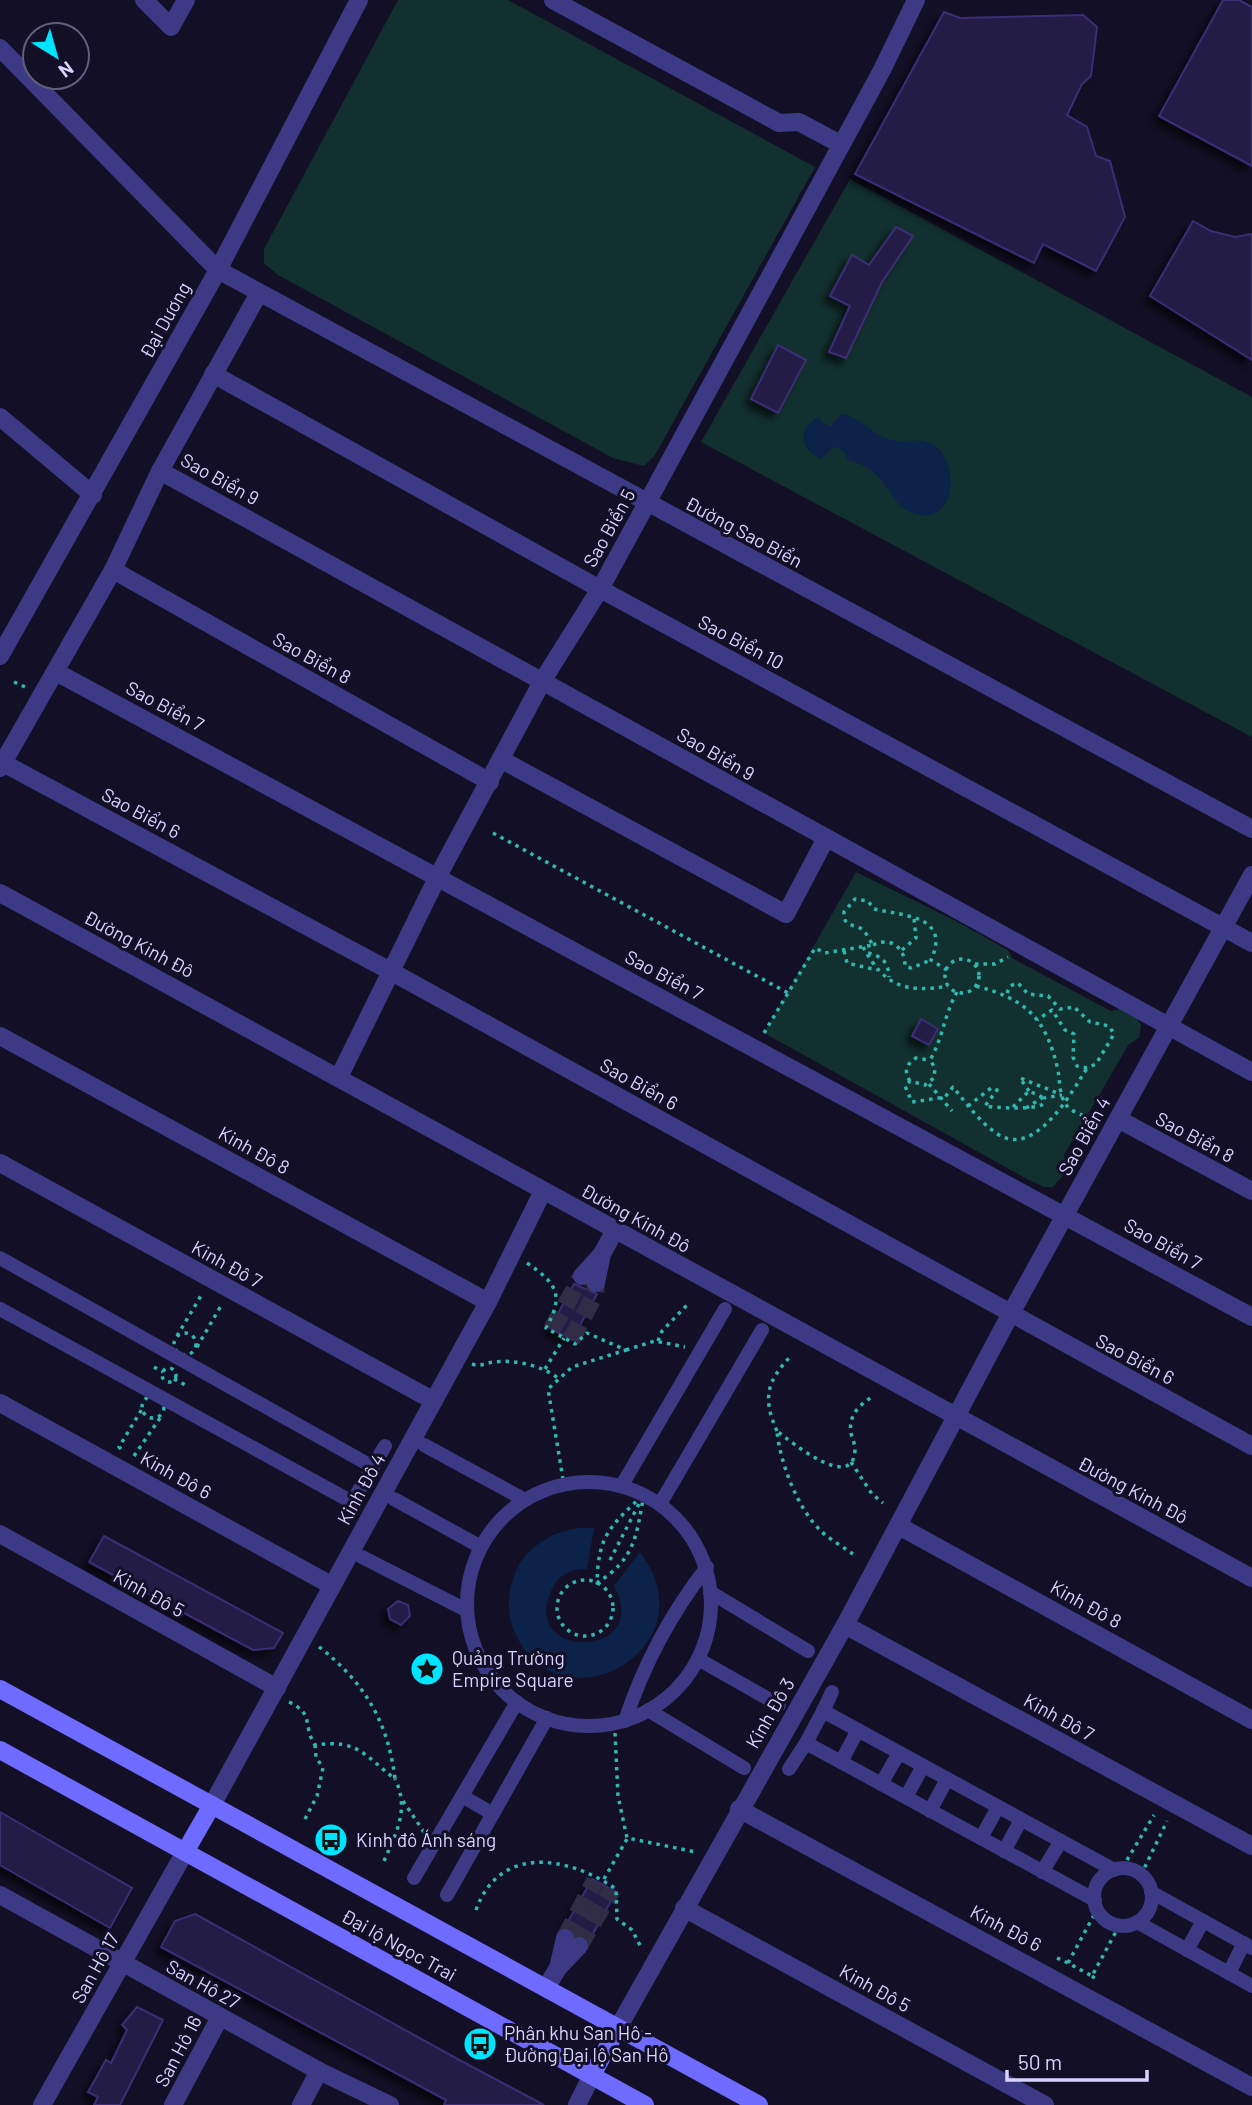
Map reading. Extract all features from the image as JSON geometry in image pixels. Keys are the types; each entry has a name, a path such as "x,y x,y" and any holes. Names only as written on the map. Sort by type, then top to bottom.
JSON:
{"main road":[{"name":"Đại lộ Ngọc Trai","path":"0,1689 759,2105"},
{"name":"Đại lộ Ngọc Trai","path":"0,1750 645,2105"},
{"path":"185,1852 212,1805"},
{"path":"592,2076 618,2028"}],"street":[{"path":"144,0 171,27 186,0"},
{"name":"Đại Dương","path":"0,656 218,270 359,0"},
{"name":"Sao Biển 5","path":"339,1077 438,876 543,680 600,589 647,503 915,0"},
{"path":"559,2 779,123 799,122 840,144"},
{"name":"Đường Sao Biển","path":"0,48 218,270 1252,829"},
{"path":"2,766 113,570 160,471 259,293"},
{"name":"Sao Biển 10","path":"213,374 600,589 1252,943"},
{"path":"0,417 93,495"},
{"name":"Sao Biển 9","path":"160,471 543,680 825,840 1252,1072"},
{"name":"Sao Biển 8","path":"113,570 490,782"},
{"name":"Sao Biển 7","path":"55,672 1252,1317"},
{"path":"502,760 786,914 825,840"},
{"name":"Sao Biển 6","path":"2,766 392,972 1252,1446"},
{"name":"Sao Biển 4","path":"956,1418 1252,875"},
{"name":"Đường Kinh Đô","path":"0,893 1252,1578"},
{"name":"Kinh Đô 8","path":"0,1036 488,1302"},
{"name":"Sao Biển 8","path":"1118,1119 1252,1191"},
{"name":"Kinh Đô 7","path":"0,1163 434,1401"},
{"name":"Kinh Đô 4","path":"212,1805 280,1694 331,1585 488,1302 543,1191"},
{"path":"589,1279 615,1230"},
{"path":"0,1258 373,1467"},
{"path":"0,1309 351,1505 385,1446"},
{"path":"622,1485 725,1309"},
{"path":"660,1504 762,1330"},
{"name":"Kinh Đô 6","path":"0,1403 331,1585"},
{"name":"Kinh Đô 3","path":"618,2028 845,1625 956,1418"},
{"path":"424,1445 524,1500"},
{"path":"587,1482 622,1485 660,1504 690,1534 708,1567 709,1628 698,1659 679,1685 648,1710 620,1721 593,1726 560,1723 517,1702 486,1672 472,1643 466,1611 469,1578 481,1548 499,1521 524,1500 564,1485 587,1482"},
{"path":"394,1499 481,1548"},
{"name":"Kinh Đô 8","path":"899,1526 1252,1720"},
{"name":"Kinh Đô 5","path":"0,1534 280,1694"},
{"path":"362,1557 466,1611"},
{"path":"620,1721 685,1595 708,1567"},
{"path":"710,1592 808,1651"},
{"name":"Kinh Đô 7","path":"845,1625 1252,1846"},
{"path":"698,1659 779,1705"},
{"path":"789,1769 806,1743 832,1692"},
{"path":"414,1878 517,1702"},
{"path":"648,1710 744,1768"},
{"path":"823,1711 1061,1842 1118,1869 1141,1875 1151,1892 1248,1946 1229,1973"},
{"path":"447,1895 547,1718"},
{"path":"841,1762 858,1730"},
{"path":"806,1743 1042,1872 1096,1905 1110,1923 1119,1926 1137,1922 1150,1909 1151,1892"},
{"path":"881,1784 899,1753"},
{"path":"906,1797 923,1766"},
{"path":"930,1811 947,1779"},
{"path":"462,1796 493,1814"},
{"path":"981,1838 998,1807"},
{"name":"Kinh Đô 6","path":"739,1809 1252,2087"},
{"path":"1004,1851 1021,1820"},
{"path":"1042,1872 1061,1842"},
{"name":"San Hô 17","path":"42,2105 185,1852"},
{"path":"1096,1905 1099,1882 1118,1869"},
{"name":"San Hô 27","path":"1,1897 319,2071 390,2105"},
{"name":"Kinh Đô 5","path":"684,1908 1045,2105"},
{"path":"1187,1950 1203,1921"},
{"path":"1137,1922 1252,1986"},
{"path":"546,1988 572,1942"},
{"name":"San Hô 16","path":"173,2105 220,2017"},
{"path":"301,2105 319,2071"},
{"path":"577,2105 592,2076"}],"path":[{"path":"14,682 31,691"},
{"path":"494,833 788,993"},
{"path":"764,1033 815,948 825,953 890,943 902,950 905,966 911,968 931,960 937,947 936,932 932,925 874,909 868,901 855,899 844,912 843,919 846,923 861,928 873,945"},
{"path":"902,950 916,938 914,918"},
{"path":"863,947 879,970 910,990 948,986 957,992 968,992 976,985 979,975 973,964"},
{"path":"844,951 847,963 879,970"},
{"path":"866,952 881,957 888,967 890,978"},
{"path":"947,970 959,960 973,964 995,964 1011,956"},
{"path":"931,960 947,970"},
{"path":"947,970 948,986"},
{"path":"910,1081 905,1086 912,1102 945,1097 953,1087 968,1106 1001,1136 1026,1137 1039,1129 1066,1102 1087,1068 1096,1064 1114,1034 1108,1026 1090,1022 1074,1007 1060,1009 1048,996 1028,994 1018,983 1010,986 1007,993"},
{"path":"976,985 1007,993 1037,1020 1055,1058 1062,1094 1068,1107 1086,1118"},
{"path":"930,1060 942,1038 944,1018 957,992"},
{"path":"1048,996 1052,1010 1065,1030 1073,1034 1073,1057 1077,1066 1087,1068"},
{"path":"1037,1020 1052,1010"},
{"path":"929,1084 918,1086 910,1081 906,1073 908,1063 916,1058 930,1060"},
{"path":"929,1084 935,1071 930,1060"},
{"path":"1020,1078 1062,1094 1044,1098 1029,1091 1020,1078"},
{"path":"929,1084 952,1111"},
{"path":"968,1106 991,1088 997,1090 985,1106 1039,1107 1044,1098"},
{"path":"1013,1107 1029,1091"},
{"path":"524,1261 540,1272 556,1293 558,1302 546,1328 575,1344 587,1333 626,1350"},
{"path":"177,1336 205,1291"},
{"path":"197,1347 224,1302 214,1296"},
{"path":"658,1341 662,1331 690,1302"},
{"path":"545,1369 564,1338"},
{"path":"564,1485 548,1389 572,1367 644,1342 658,1341 701,1350"},
{"path":"142,1387 164,1350"},
{"path":"792,1355 771,1377 768,1397 770,1416 791,1479 811,1518 821,1531 853,1555"},
{"path":"469,1363 478,1367 497,1362 545,1369 559,1379"},
{"path":"154,1367 163,1372 165,1380 174,1379 189,1387"},
{"path":"163,1372 172,1369 174,1379"},
{"path":"177,1407 200,1370"},
{"path":"776,1431 825,1464 842,1467 851,1462 855,1446 851,1434 853,1417 872,1397"},
{"path":"142,1409 119,1447 136,1458 163,1413"},
{"path":"851,1462 872,1494 883,1503"},
{"path":"610,1560 644,1494"},
{"path":"644,1494 608,1529 597,1559 597,1583 611,1597 611,1620 593,1635 576,1635 567,1631 557,1614 559,1595 573,1582 597,1583 619,1569 635,1544 644,1494"},
{"path":"315,1643 351,1676 376,1709 391,1744 395,1779 402,1799 434,1844"},
{"path":"280,1694 302,1708 316,1757 323,1768 317,1796 305,1819"},
{"path":"604,1879 627,1838 618,1796 620,1721"},
{"path":"314,1745 342,1742 374,1761 395,1779"},
{"path":"383,1861 402,1819 402,1799"},
{"path":"1118,1869 1152,1814 1169,1822 1141,1875"},
{"path":"627,1838 696,1852"},
{"path":"477,1910 480,1901 500,1877 534,1861 545,1860 573,1867 604,1879 616,1889 617,1919 632,1930 643,1952"},
{"path":"1068,1963 1096,1905"},
{"path":"1092,1976 1119,1926"},
{"path":"1057,1958 1098,1981"}],"green space":[{"path":"398,0 508,0 815,167 655,455 644,466 613,458 278,275 264,263 264,249"},
{"path":"850,179 1252,397 1252,737 701,442"},
{"path":"856,872 956,921 1008,950 1012,958 1111,1011 1119,1009 1136,1018 1141,1025 1139,1038 1129,1044 1064,1155 1067,1171 1053,1187 1044,1187 1027,1179 764,1033"}],"water":[{"path":"841,414 854,418 888,439 927,442 939,449 950,471 951,483 945,504 928,515 916,514 898,503 872,471 861,464 846,460 845,453 838,447 832,448 821,460 808,450 803,439 806,426 818,417 831,426"},
{"path":"579,1528 594,1528 587,1569 566,1573 552,1589 546,1613 553,1629 567,1639 585,1642 603,1638 616,1628 621,1610 614,1586 640,1552 657,1587 658,1619 644,1646 622,1666 594,1677 564,1676 536,1662 515,1633 509,1612 512,1583 524,1557 548,1538"}],"building":[{"path":"1223,0 1239,0 1252,7 1252,166 1159,116"},
{"path":"944,12 960,18 1083,15 1097,27 1091,76 1082,84 1067,115 1087,127 1096,156 1110,161 1125,217 1096,271 1043,244 1034,263 855,174"},
{"path":"1193,221 1211,231 1235,237 1252,234 1252,360 1150,296"},
{"path":"896,227 913,236 882,282 846,358 829,352 850,306 830,296 852,255 869,265"},
{"path":"778,345 806,360 778,413 751,399"},
{"path":"921,1019 938,1029 929,1045 912,1036"},
{"path":"574,1284 597,1294 572,1340 550,1328"},
{"path":"104,1536 283,1633 274,1648 253,1650 89,1562"},
{"path":"398,1601 408,1605 410,1616 401,1625 390,1619 388,1609"},
{"path":"0,1812 132,1888 110,1928 0,1865"},
{"path":"592,1879 616,1892 589,1941 565,1927"},
{"path":"195,1914 544,2105 444,2105 446,2100 161,1947 175,1921"},
{"path":"137,2007 163,2020 120,2105 94,2105 98,2097 88,2092 106,2060 111,2063 127,2030 122,2025"}],"tunnel":[{"path":"552,1329 582,1276"},
{"path":"571,1340 595,1294 596,1283"},
{"path":"565,1938 595,1881"},
{"path":"579,1946 612,1890"}],"place":[{"name":"Quảng Trường Empire Square","path":"427,1669"},
{"name":"Kinh đô Ánh sáng","path":"331,1840"},
{"name":"Phân khu San Hô - Đường Đại lộ San Hô","path":"480,2044"}]}
